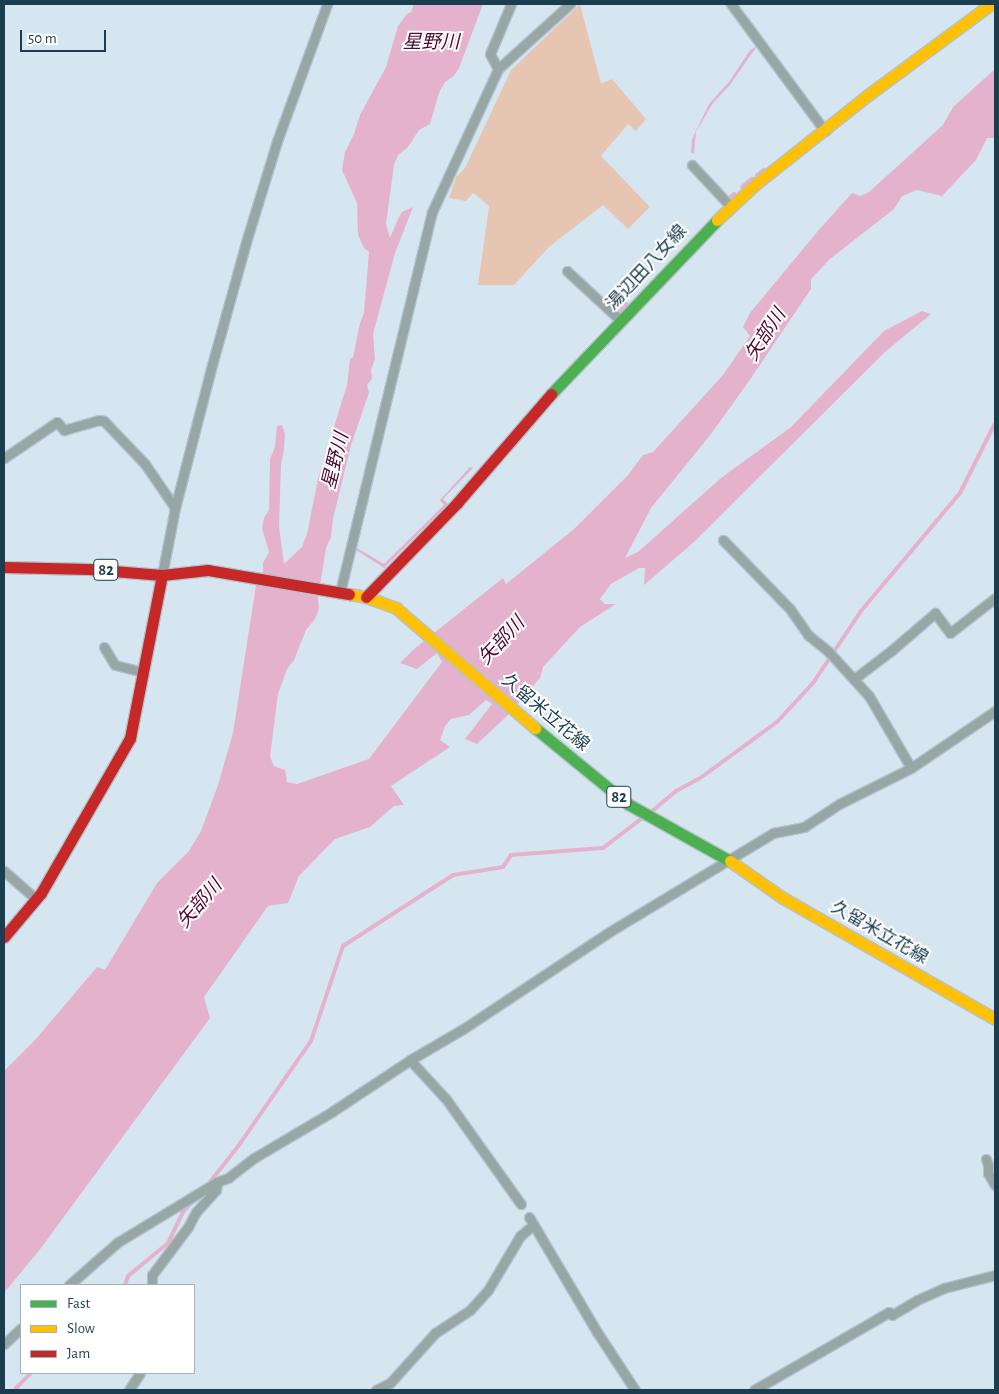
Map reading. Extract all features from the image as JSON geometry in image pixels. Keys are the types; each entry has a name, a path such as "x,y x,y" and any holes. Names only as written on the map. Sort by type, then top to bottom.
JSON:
{"main road":[{"name":"湯辺田八女線","path":"366,597 457,503 532,414 731,207 757,183 826,131 868,95 991,4"},
{"name":"久留米立花線","path":"4,567 89,569 162,575 208,570 366,597 396,608 522,717 628,804 728,859 783,898 876,953 995,1019"},
{"path":"4,937 36,899 66,852 130,738 162,575"}],"street":[{"path":"162,575 175,508 246,242 277,141 327,4"},
{"path":"498,69 490,54 511,4"},
{"path":"336,592 432,212 498,69 570,4"},
{"path":"731,4 826,131"},
{"path":"692,164 731,207"},
{"path":"567,271 621,322"},
{"path":"4,458 58,422 64,430 99,420 104,421 146,464 175,508"},
{"path":"723,540 790,609 808,635 832,656 869,696 911,768"},
{"path":"854,679 892,650 935,612 950,633 995,598"},
{"path":"104,647 115,665 144,672"},
{"path":"70,1284 118,1242 217,1182 228,1178 254,1158 333,1111 410,1060 464,1029 507,998 610,932 773,833 804,827 839,804 911,768 995,711"},
{"path":"4,871 36,899"},
{"path":"410,1060 446,1099 521,1204"},
{"path":"986,1159 988,1173 995,1186"},
{"path":"152,1284 152,1275 188,1227 196,1212 216,1190 217,1182"},
{"path":"376,1390 390,1383 435,1333 470,1310 488,1290 531,1221 597,1332 635,1390"},
{"path":"754,1390 889,1312 892,1315 944,1288 995,1275"},
{"path":"4,1344 20,1329"},
{"path":"129,1390 139,1374"}],"shaded area":[{"path":"580,4 601,84 612,79 646,119 636,131 628,124 601,156 650,207 628,229 603,205 549,247 514,285 478,285 489,206 473,193 466,201 449,198 456,177 465,168 511,70"}],"water":[{"path":"414,4 483,4 459,68 454,76 445,82 439,93 430,124 419,130 408,147 398,155 394,165 386,224 390,238 402,212 413,207 395,253 373,334 375,359 371,370 372,379 367,385 369,393 351,445 333,519 331,537 326,548 318,598 319,609 315,619 306,630 294,660 287,669 278,694 270,757 274,766 285,770 287,782 297,784 369,759 442,662 437,653 417,669 400,663 414,649 503,578 506,584 574,529 628,475 643,455 653,452 723,375 750,336 743,327 750,313 817,232 852,193 860,196 869,192 943,125 953,107 995,69 995,138 987,138 976,160 942,196 917,190 902,196 894,209 830,259 811,279 811,289 747,384 711,434 651,508 625,558 638,552 721,478 791,427 884,331 922,311 931,314 885,352 694,542 644,585 645,568 639,568 611,584 600,599 605,604 616,604 580,627 543,667 540,678 506,717 477,744 465,739 492,704 486,700 469,715 451,719 445,726 440,740 450,747 391,786 404,805 394,806 370,827 335,839 299,876 288,903 268,906 204,997 210,1018 41,1248 4,1293 4,1071 36,1039 97,967 105,970 157,883 189,851 201,831 218,785 233,733 256,585 263,571 263,563 269,552 262,528 264,518 269,510 270,459 275,447 277,426 282,425 285,434 281,464 279,527 284,564 302,547 307,534 318,479 347,385 350,359 353,357 364,313 369,252 364,248 358,235 357,203 342,170 345,152 354,134 360,115 386,67 398,26 407,14 411,12"},
{"path":"757,46 730,85 713,103 696,132 694,153 691,153 692,139 709,104 729,82 750,50"},
{"path":"470,467 473,468 443,499 448,504 384,568 356,550 357,548 384,564 444,505 440,500"}],"waterway":[{"path":"757,175 764,170"},
{"path":"742,187 752,179"},
{"path":"730,198 734,194"},
{"path":"619,312 627,304"},
{"path":"651,812 676,791 699,779 777,722 813,683 861,611 960,493 995,423"},
{"path":"210,1182 239,1145 311,1041 343,946 453,875 503,867 511,855 603,848 645,816"},
{"path":"125,1284 128,1276 168,1243 183,1212 195,1199"},
{"path":"17,1390 16,1388 30,1374"}],"traffic: fast":[{"path":"551,394 717,220"},
{"path":"535,728 628,804 730,861"}],"traffic: slow":[{"path":"717,220 757,183 868,95 991,4"},
{"path":"349,594 366,597 396,608 535,728"},
{"path":"730,861 783,898 995,1019"}],"traffic: jam":[{"path":"366,597 457,503 551,394"},
{"path":"4,567 89,569 162,575 208,570 349,594"},
{"path":"4,937 41,893 130,738 162,575"}],"water label":[{"name":"星野川","path":"431,43"},
{"name":"矢部川","path":"766,335"},
{"name":"星野川","path":"336,461"},
{"name":"矢部川","path":"502,641"},
{"name":"矢部川","path":"200,904"}]}
